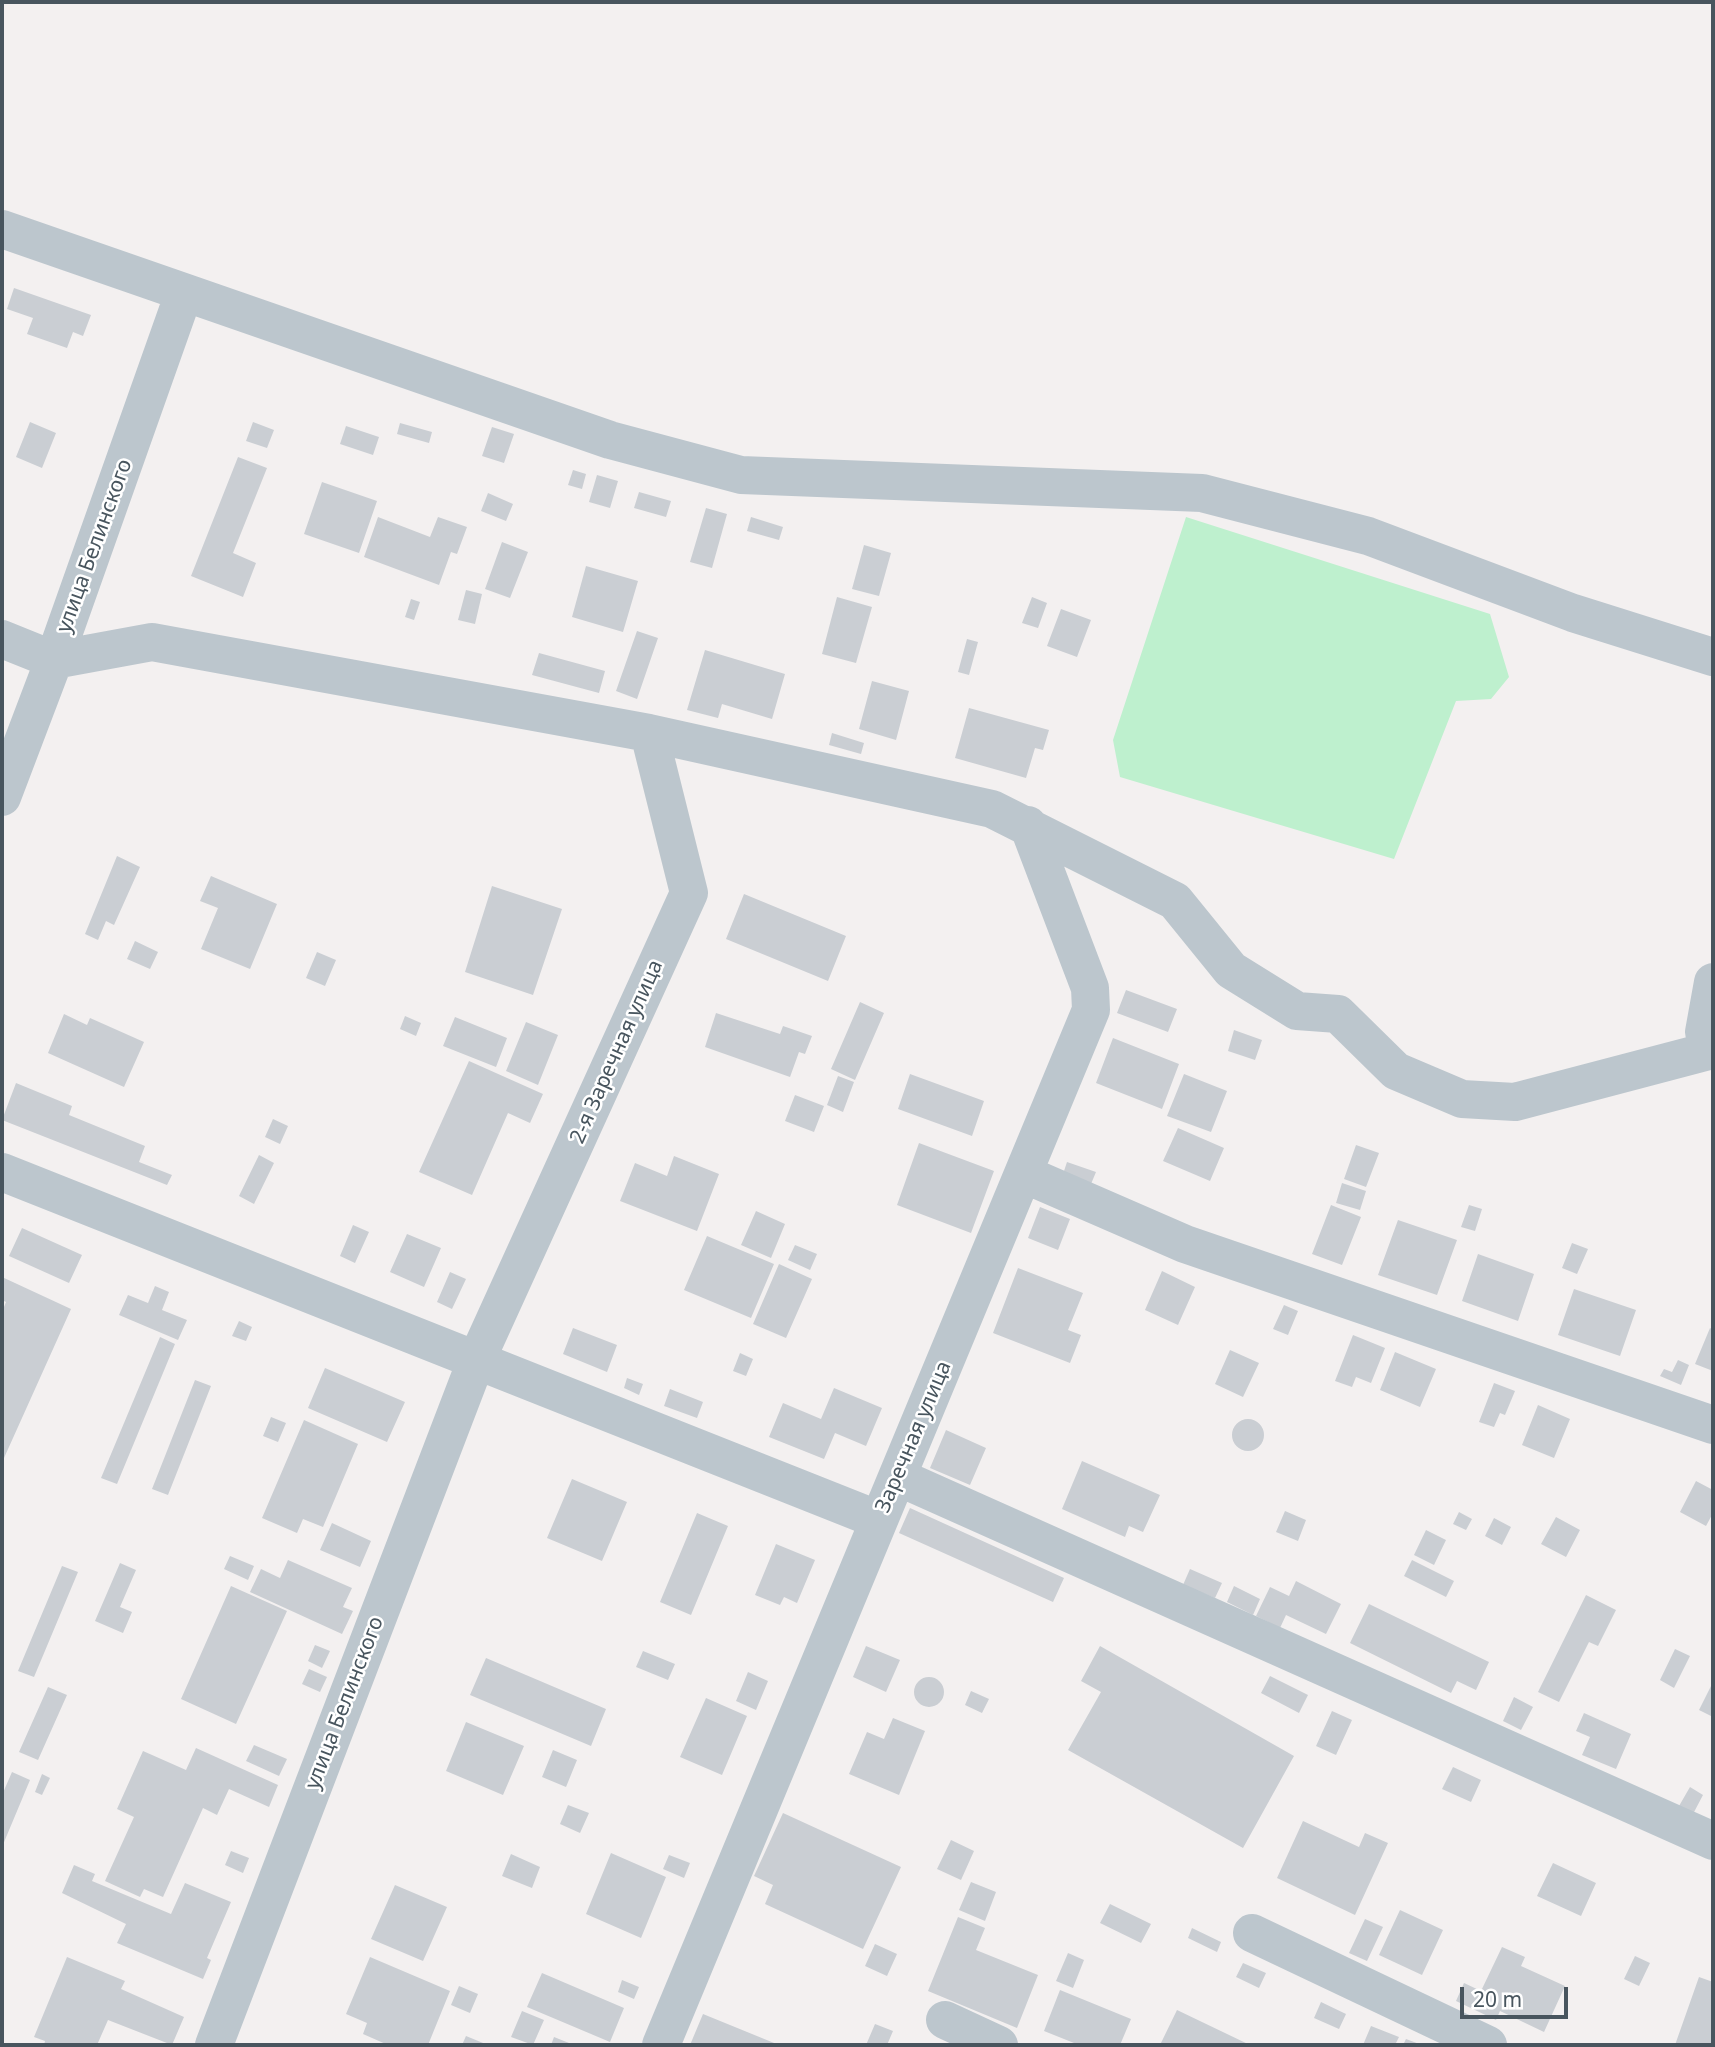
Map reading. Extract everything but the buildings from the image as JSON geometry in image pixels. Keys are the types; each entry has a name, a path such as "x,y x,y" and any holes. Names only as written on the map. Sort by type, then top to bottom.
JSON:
{"street":[{"path":"2,229 610,440 741,475 1202,493 1368,536 1573,613 1713,657"},
{"name":"улица Белинского","path":"2,797 54,660 184,293"},
{"path":"2,639 54,660 152,642 649,733 992,809 1175,901 1231,970 1297,1011 1338,1014 1396,1072 1462,1099 1515,1102 1713,1048 1704,1032 1713,982"},
{"name":"2-я Заречная улица","path":"476,1361 689,893 673,839 649,733"},
{"name":"Заречная улица","path":"662,2045 1091,1010 1090,988 1028,825"},
{"path":"2,1172 879,1520"},
{"path":"1024,1174 1185,1244 1713,1425"},
{"name":"улица Белинского","path":"214,2045 476,1361"},
{"path":"898,1477 1713,1841"},
{"path":"1252,1933 1488,2045"},
{"path":"945,2020 999,2045"}],"green space":[{"path":"1186,517 1490,614 1509,677 1491,699 1456,701 1394,859 1120,777 1113,740"}]}
